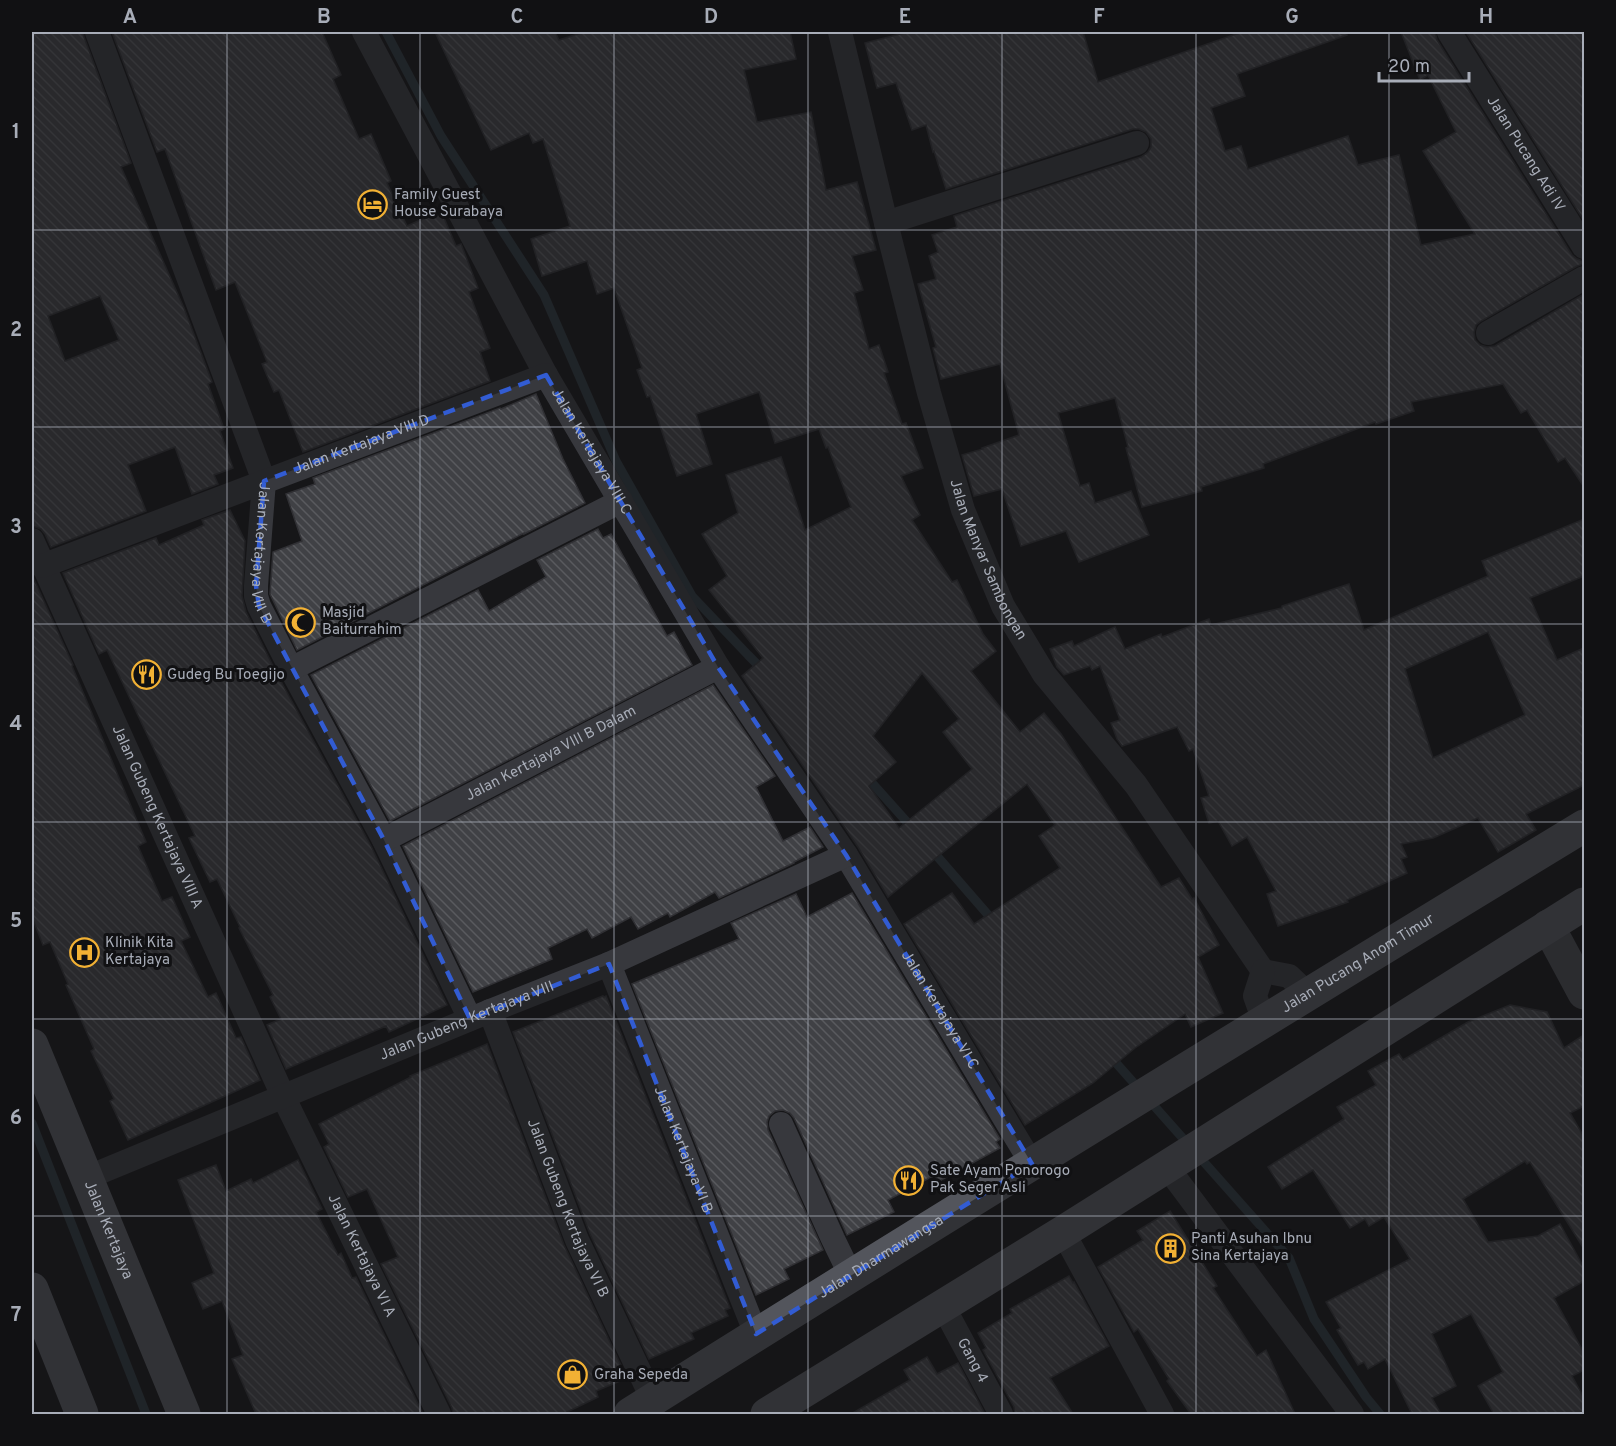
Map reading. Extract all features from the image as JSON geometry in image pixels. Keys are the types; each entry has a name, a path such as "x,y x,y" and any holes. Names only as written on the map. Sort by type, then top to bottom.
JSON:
{"main road":[{"name":"Jalan Pucang Anom Timur","path":"1132,1102 1584,826"},
{"path":"767,1414 1064,1232 1584,904"},
{"name":"Jalan Kertajaya","path":"32,1045 184,1414"},
{"name":"Jalan Dharmawangsa","path":"641,1407 1132,1102"},
{"path":"32,1288 82,1414"}],"street":[{"name":"Jalan Kertajaya VIII B","path":"97,32 264,480 256,596 259,606 480,1015"},
{"name":"Jalan Kertajaya VIII C","path":"364,32 546,375 718,667 846,855"},
{"name":"Jalan Manyar Sambongan","path":"840,32 929,393 963,510 1003,606 1044,674 1136,785 1263,971"},
{"name":"Jalan Pucang Adi IV","path":"1449,32 1584,247"},
{"path":"886,223 1137,142"},
{"path":"1488,333 1584,278"},
{"name":"Jalan Kertajaya VIII D","path":"42,566 546,375"},
{"path":"291,669 621,501"},
{"name":"Jalan Gubeng Kertajaya VIII A","path":"32,540 283,1096"},
{"name":"Jalan Kertajaya VIII B Dalam","path":"384,840 718,667"},
{"name":"Jalan Gubeng Kertajaya VIII","path":"86,1178 609,964 846,855"},
{"name":"Jalan Kertajaya VI C","path":"846,855 1032,1164"},
{"path":"1548,926 1584,993"},
{"name":"Jalan Kertajaya VI B","path":"609,964 756,1334"},
{"path":"1264,1021 1256,996 1263,971 1289,976 1308,994"},
{"name":"Jalan Gubeng Kertajaya VI B","path":"480,1015 577,1240 641,1407"},
{"name":"Jalan Kertajaya VI A","path":"283,1096 439,1414"},
{"path":"781,1124 851,1276"},
{"path":"1173,1163 1352,1414"},
{"path":"1064,1232 1162,1414"},
{"name":"Gang 4","path":"943,1306 1001,1414"}],"highlighted area":[{"path":"546,375 718,667 846,855 1032,1164 756,1334 609,964 470,1019 384,840 259,606 256,586 264,481"}],"building":[{"path":"32,32 83,32 131,163 121,167 184,308 212,382 208,384 224,429 220,431 233,468 214,475 218,484 192,494 175,447 128,465 146,511 51,547 41,529 32,526","holes":["100,296 119,340 65,361 48,316"]},
{"path":"112,32 322,32 341,75 333,79 359,139 371,134 391,181 387,183 407,226 441,211 456,246 461,244 478,288 469,292 490,348 480,352 490,381 303,452 279,390 274,392 262,364 267,362 235,282 216,290 165,149 157,152"},
{"path":"435,32 555,32 559,40 584,32 790,32 796,59 744,70 757,122 811,112 826,190 857,182 876,250 852,256 863,290 854,293 869,349 879,345 888,372 884,373 902,424 906,423 923,468 901,476 920,515 912,520 952,582 957,580 983,634 996,651 971,671 1020,732 1044,713 1061,734 1161,887 1179,878 1192,899 1194,898 1219,945 1198,957 1223,1013 1191,1027 1185,1014 1135,1048 1093,1083 1025,1125 904,924 952,893 974,924 1060,868 1039,836 1055,825 1027,784 888,897 858,847 742,676 763,658 709,590 727,576 702,534 738,513 726,475 781,457 805,530 851,507 819,429 775,443 759,392 696,414 712,464 677,476 650,396 647,397 637,370 642,368 614,288 597,294 587,261 542,276 531,239 570,226 543,139 533,143 529,133 491,150","holes":["922,673 959,719 943,732 972,769 899,828 869,786 896,762 873,736"]},
{"path":"908,32 1083,32 1098,82 1242,32 1346,32 1347,35 1237,74 1245,96 1211,108 1225,151 1241,146 1248,169 1348,136 1358,165 1399,155 1421,245 1475,234 1423,151 1456,132 1428,75 1420,80 1401,32 1435,32 1437,40 1572,255 1584,261 1584,264 1481,321 1476,325 1474,332 1475,340 1480,345 1495,346 1584,294 1584,487 1565,458 1558,462 1527,410 1521,413 1503,384 1411,402 1414,411 1376,424 1375,422 1263,464 1264,468 1201,487 1202,491 1142,507 1115,398 1058,413 1080,486 1089,483 1095,503 1131,491 1149,535 1079,562 1066,531 1021,546 1002,489 974,496 962,455 1019,435 1000,364 941,379 933,348 936,347 918,284 936,279 929,256 938,252 932,235 957,227 954,216 1141,157 1151,147 1151,139 1146,132 1133,129 946,189 926,125 912,130 896,83 877,88 865,43"},
{"path":"1466,32 1584,32 1584,221"},
{"path":"536,394 563,459 585,503 297,650 270,594 273,552 302,541 286,494 315,484 313,478"},
{"path":"230,510 245,541 242,596 246,612 278,676 371,846 447,1005 389,1032 386,1026 286,1069 267,1025 281,1019 270,997 273,995 217,879 210,882 189,838 195,836 107,650 99,654 63,573 156,538 159,545 204,525 202,520"},
{"path":"1584,519 1584,576 1530,598 1557,660 1584,648 1584,785 1526,814 1536,830 1498,852 1478,818 1433,838 1401,844 1407,857 1401,859 1407,873 1347,900 1348,902 1278,926 1267,894 1276,891 1247,837 1232,846 1218,821 1209,823 1201,798 1209,796 1193,749 1189,751 1177,727 1122,746 1111,723 1120,720 1100,666 1092,670 1090,666 1064,675 1057,667 1050,649 1072,641 1074,646 1115,627 1125,649 1161,634 1162,637 1209,619 1211,625 1282,608 1282,606 1349,584 1364,630 1488,576 1482,561","holes":["1488,632 1525,715 1433,758 1405,669"]},
{"path":"598,529 603,538 611,534 667,636 674,632 692,665 390,821 311,675 478,590 489,611 546,577 537,560"},
{"path":"32,575 73,665 146,842 138,846 162,901 172,897 190,937 181,941 208,997 216,993 236,1038 241,1037 260,1080 128,1140 110,1101 114,1099 91,1051 94,1049 50,942 43,945 32,917"},
{"path":"713,685 775,776 756,787 783,841 810,827 823,847 719,898 715,892 670,917 668,913 638,929 631,917 592,938 587,929 548,948 552,959 473,992 403,846"},
{"path":"852,893 1000,1139 996,1142 1000,1148 934,1184 931,1177 888,1200 894,1212 847,1235 794,1118 783,1110 775,1111 769,1116 768,1130 823,1250 784,1269 789,1279 756,1295 632,984 739,939 731,923 796,894 807,917"},
{"path":"606,996 730,1308 725,1310 728,1316 691,1333 694,1339 649,1359 590,1234 513,1032"},
{"path":"1510,1005 1547,1012 1564,1048 1584,1035 1584,1106 1570,1113 1584,1137 1584,1249 1530,1162 1527,1164 1525,1161 1463,1199 1488,1242 1538,1236 1560,1224 1584,1268 1584,1281 1554,1298 1584,1353 1584,1370 1572,1376 1584,1398 1584,1414 1494,1414 1478,1386 1503,1372 1471,1314 1432,1334 1456,1386 1432,1398 1441,1414 1412,1414 1385,1359 1368,1369 1364,1362 1358,1365 1337,1330 1341,1328 1326,1302 1410,1259 1384,1217 1369,1226 1365,1219 1350,1228 1313,1170 1282,1189 1268,1167 1344,1119 1337,1107 1376,1085 1368,1071 1399,1054 1403,1060 1468,1022"},
{"path":"487,1044 564,1245 627,1378 596,1391 598,1397 563,1414 453,1414 381,1264 398,1257 367,1189 348,1197 324,1147 329,1144 319,1124 410,1076"},
{"path":"298,1160 322,1209 316,1212 338,1255 341,1253 352,1278 356,1277 423,1414 256,1414 232,1359 243,1355 222,1301 203,1309 192,1283 214,1273 178,1180 216,1165 226,1191 251,1179 253,1183"},
{"path":"1170,1211 1217,1286 1213,1288 1257,1356 1266,1350 1295,1414 1191,1414 1167,1381 1169,1379 1138,1329 1134,1332 1098,1267 1143,1240 1137,1231"},
{"path":"1069,1276 1109,1346 1050,1378 1073,1414 1015,1414 1014,1407 983,1350 986,1348 978,1333 1012,1313 1010,1309"},
{"path":"927,1357 937,1374 958,1363 985,1414 851,1414 910,1380 904,1370"}],"waterway":[{"path":"386,32 441,136 544,295 616,461 692,596 765,672"},
{"path":"864,774 915,831"},
{"path":"930,848 996,924"},
{"path":"1109,1055 1289,1258 1314,1319 1380,1414"},
{"path":"32,1123 146,1414"}],"place":[{"name":"Family Guest House Surabaya","path":"373,204"},
{"name":"Masjid Baiturrahim","path":"301,622"},
{"name":"Gudeg Bu Toegijo","path":"146,675"},
{"name":"Klinik Kita Kertajaya","path":"84,952"},
{"name":"Sate Ayam Ponorogo Pak Seger Asli","path":"909,1180"},
{"name":"Panti Asuhan Ibnu Sina Kertajaya","path":"1170,1248"},
{"name":"Graha Sepeda","path":"573,1375"}]}
